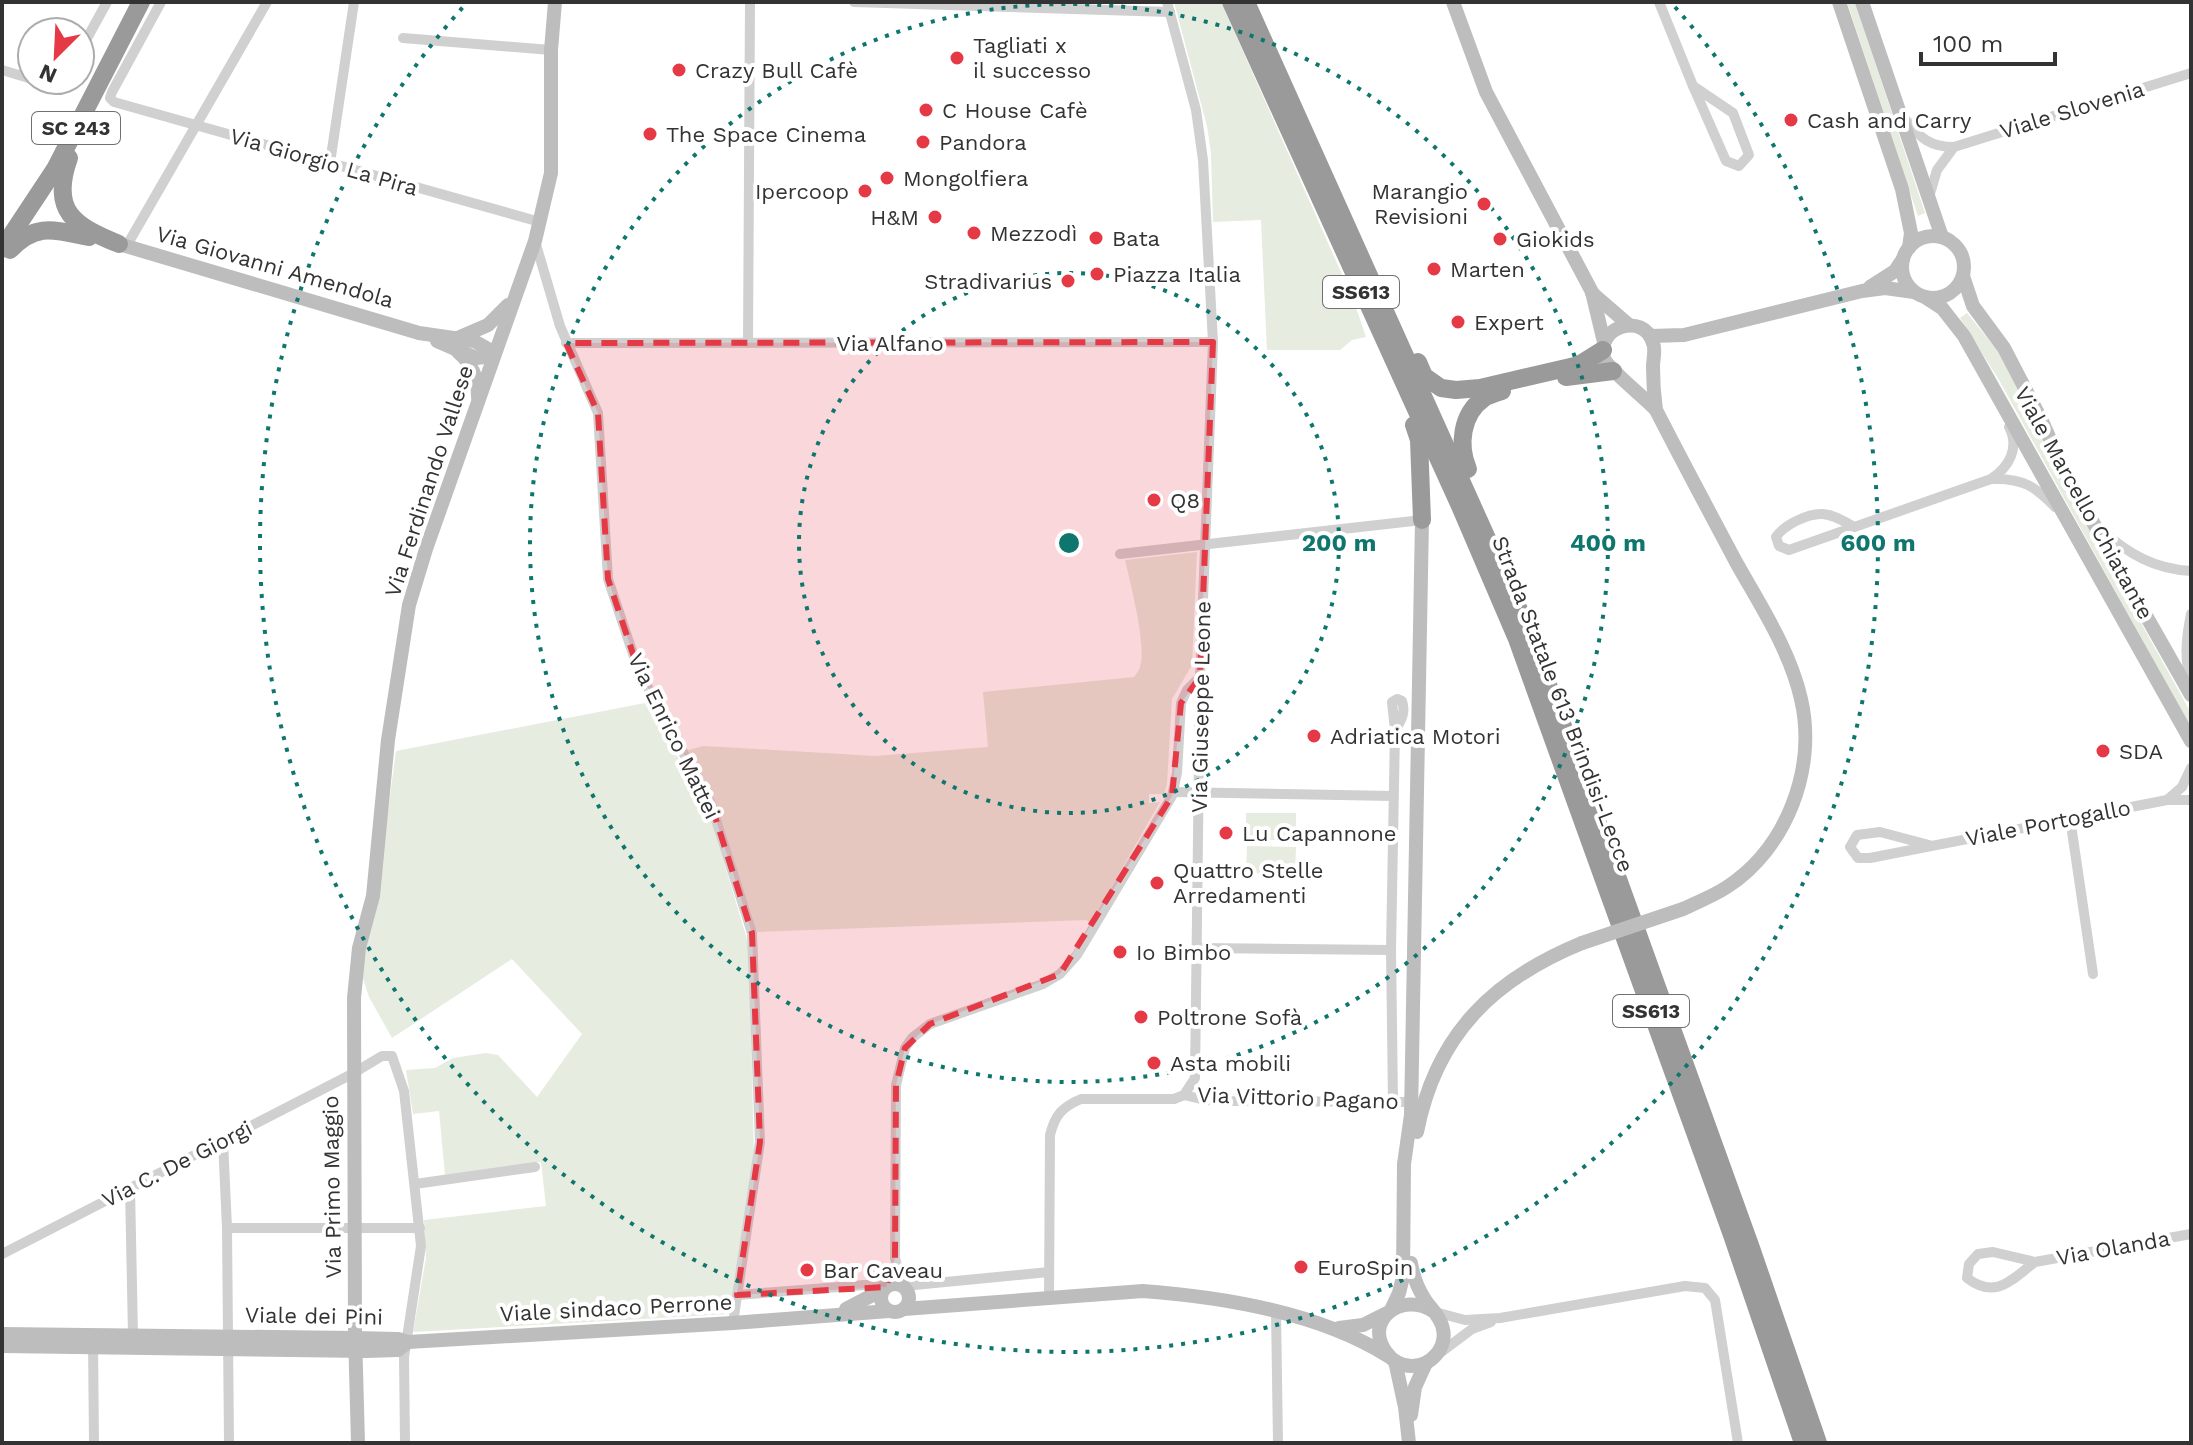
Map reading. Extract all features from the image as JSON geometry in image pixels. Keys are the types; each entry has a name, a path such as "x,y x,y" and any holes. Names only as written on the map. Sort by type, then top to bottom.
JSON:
{"highway":[{"name":"SC 243","path":"2,230 57,142 129,2"},
{"name":"SC 243","path":"2,249 102,96 141,2"},
{"name":"Strada Statale 613 Brindisi-Lecce","path":"1231,2 1460,506 1517,639 1732,1235 1803,1443"},
{"name":"Strada Statale 613 Brindisi-Lecce","path":"1246,2 1529,632 1746,1233 1818,1443"},
{"path":"102,96 65,169 64,200 67,210 81,227 123,245"},
{"path":"2,259 20,241 43,230 59,230 123,245"},
{"path":"1358,248 1377,273 1424,376 1441,388 1480,388 1579,365 1604,346"},
{"path":"1370,311 1372,328 1419,440 1422,520"},
{"path":"1500,566 1495,533 1463,458 1461,437 1468,419 1482,399 1507,388 1586,373 1617,373"}],"street":[{"path":"96,22 107,2"},
{"path":"102,96 161,2"},
{"path":"123,245 267,2"},
{"path":"330,163 354,2"},
{"name":"Via Ferdinando Vallese","path":"352,1074 355,973 373,896 388,740 409,605 540,222 551,173 551,50 555,2"},
{"path":"748,343 750,2"},
{"path":"854,2 1168,7"},
{"path":"1409,1443 1405,1407 1391,1359 1383,1348 1380,1330 1407,1287 1411,1263 1413,1152 1418,1126 1437,1071 1450,1045 1484,1002 1523,971 1582,943 1683,909 1706,899 1738,878 1766,850 1782,827 1802,775 1805,724 1801,699 1783,649 1656,410 1608,365 1592,292 1486,92 1453,2"},
{"path":"1659,2 1693,86 1726,161 1739,166 1749,155 1733,113 1693,86"},
{"path":"1839,2 1902,189 1911,233 1904,277 1919,294"},
{"name":"Viale Marcello Chiatante","path":"1862,2 1942,237 1958,248 1965,266 1963,276 1973,306 2004,348 2065,473 2191,695"},
{"name":"Via Giuseppe Leone","path":"1168,7 1196,110 1203,160 1213,342 1200,677 1195,1078 1184,1095"},
{"path":"403,38 551,50"},
{"name":"Viale Slovenia","path":"1954,147 2191,73"},
{"name":"Via Giorgio La Pira","path":"102,96 196,126 540,222"},
{"path":"1898,110 1917,135 1927,142 1940,147 1954,147"},
{"path":"1929,199 1937,170 1954,147"},
{"path":"1862,291 1895,271 1906,253 1924,238 1942,237"},
{"name":"Via Enrico Mattei","path":"535,241 566,343 598,413 608,579 638,669 711,804 752,933 760,1142 733,1323"},
{"name":"Via Giovanni Amendola","path":"123,245 451,343 482,359 494,356"},
{"path":"1604,346 1614,329 1629,325 1637,326 1650,336 1684,335 1862,291 1885,288 1944,297 1959,285 1963,276"},
{"path":"1592,292 1629,325"},
{"name":"Viale Marcello Chiatante","path":"1919,294 1952,318 1992,383 2191,741"},
{"path":"451,343 488,325 504,311 515,295"},
{"path":"1617,373 1636,375 1644,372 1654,355 1684,335"},
{"path":"1650,336 1654,355 1656,410"},
{"name":"Via Alfano","path":"566,343 1213,342"},
{"name":"Via Giovanni Amendola","path":"451,343 475,376 477,406"},
{"path":"1854,527 1835,517 1820,514 1782,527 1776,537 1779,546 1789,550 1991,479 2002,471 2014,449 2013,435 2001,412 1992,383"},
{"path":"1991,479 2006,479 2039,489 2066,516"},
{"path":"1120,554 1422,520 1412,1102 1404,1164 1403,1277 1392,1310"},
{"path":"2094,524 2140,559 2168,570 2191,571"},
{"path":"2191,614 2186,665 2191,684"},
{"path":"895,1287 910,1300 897,1310 881,1301 895,1287 896,1085 905,1048 930,1024 1043,984 1060,974 1077,955 1160,820 1173,792 1181,703 1187,690 1200,677"},
{"path":"1393,1102 1391,950 1395,730"},
{"path":"2167,800 2182,787 2191,768"},
{"path":"1173,792 1393,796"},
{"name":"Viale Portogallo","path":"1929,845 1880,832 1857,835 1850,847 1858,858 1870,858 2167,800 2191,800"},
{"path":"2070,818 2093,974"},
{"path":"1197,948 1391,950"},
{"name":"Via C. De Giorgi","path":"2,1254 382,1056 392,1056 404,1091 415,1184"},
{"name":"Via Primo Maggio","path":"352,1074 358,1443"},
{"path":"1049,1299 1050,1135 1056,1115 1081,1099 1174,1099 1184,1095"},
{"name":"Via Vittorio Pagano","path":"1184,1095 1231,1101 1412,1102"},
{"path":"223,1141 229,1443"},
{"path":"405,1443 404,1357 421,1246 415,1184 535,1167"},
{"path":"130,1188 133,1335"},
{"path":"227,1228 420,1228"},
{"name":"Via Olanda","path":"2035,1262 2000,1288 1980,1288 1967,1278 1969,1264 1978,1254 1993,1252 2035,1262 2191,1234"},
{"path":"1409,1443 1412,1398 1443,1339 1443,1329 1418,1286 1411,1263"},
{"path":"737,1295 878,1284 895,1287 1049,1272"},
{"path":"1392,1310 1415,1303 1442,1315 1465,1320 1500,1318 1685,1286 1705,1288 1715,1300 1738,1443"},
{"name":"Viale sindaco Perrone","path":"827,1316 895,1287 938,1300 969,1305"},
{"name":"Viale sindaco Perrone","path":"408,1342 733,1323 1143,1291 1218,1299 1276,1312 1361,1339 1391,1359"},
{"name":"Viale sindaco Perrone","path":"1315,1324 1352,1327 1392,1310"},
{"path":"1276,1312 1278,1443"},
{"path":"1391,1359 1404,1366 1430,1360 1472,1329 1500,1318"},
{"name":"Viale dei Pini","path":"2,1334 93,1341 355,1344 398,1339 408,1342"},
{"name":"Viale dei Pini","path":"2,1346 93,1341 133,1335 228,1343"},
{"path":"93,1341 94,1443"}],"highlighted area":[{"path":"1213,342 1200,677 1181,703 1172,796 1060,974 930,1024 905,1048 896,1085 895,1258 886,1287 737,1295 760,1142 752,933 711,804 638,669 608,579 598,413 566,343"}],"shaded area":[{"path":"1174,2 1221,2 1353,299 1366,337 1352,340 1340,350 1267,350 1261,220 1213,222 1207,126"},
{"path":"1847,2 1855,2 1925,213 1918,216"},
{"path":"1967,313 1998,351 2037,422 2053,464 2191,713 2191,728 1999,380 1960,318"},
{"path":"1197,552 1192,665 1172,699 1167,784 1164,794 1149,794 1149,803 1160,802 1091,923 1086,920 757,932 714,801 685,751 703,746 875,756 988,747 983,692 1134,677 1142,657 1137,614 1125,560"},
{"path":"645,703 707,805 749,946 754,1159 730,1314 413,1332 426,1258 424,1220 546,1206 541,1162 445,1175 439,1111 413,1114 406,1070 435,1068 453,1058 486,1053 498,1055 537,1097 582,1034 512,959 392,1038 369,997 361,972 375,908 396,751"},
{"path":"1246,813 1296,813 1296,840 1246,840"},
{"path":"1247,846 1296,847 1295,874 1246,873"}],"place":[{"name":"Tagliati x il successo","path":"957,58"},
{"name":"Crazy Bull Cafè","path":"679,70"},
{"name":"C House Cafè","path":"926,110"},
{"name":"Cash and Carry","path":"1791,120"},
{"name":"The Space Cinema","path":"650,134"},
{"name":"Pandora","path":"923,142"},
{"name":"Mongolfiera","path":"887,178"},
{"name":"Ipercoop","path":"865,191"},
{"name":"Marangio Revisioni","path":"1484,204"},
{"name":"H&M","path":"935,217"},
{"name":"Mezzodì","path":"974,233"},
{"name":"Bata","path":"1096,238"},
{"name":"Giokids","path":"1500,239"},
{"name":"Marten","path":"1434,269"},
{"name":"Piazza Italia","path":"1097,274"},
{"name":"Stradivarius","path":"1068,281"},
{"name":"Expert","path":"1458,322"},
{"name":"Q8","path":"1154,500"},
{"name":"Adriatica Motori","path":"1314,736"},
{"name":"SDA","path":"2103,751"},
{"name":"Lu Capannone","path":"1226,833"},
{"name":"Quattro Stelle Arredamenti","path":"1157,883"},
{"name":"Io Bimbo","path":"1120,952"},
{"name":"Poltrone Sofà","path":"1141,1017"},
{"name":"Asta mobili","path":"1154,1063"},
{"name":"EuroSpin","path":"1301,1267"},
{"name":"Bar Caveau","path":"807,1270"}]}
